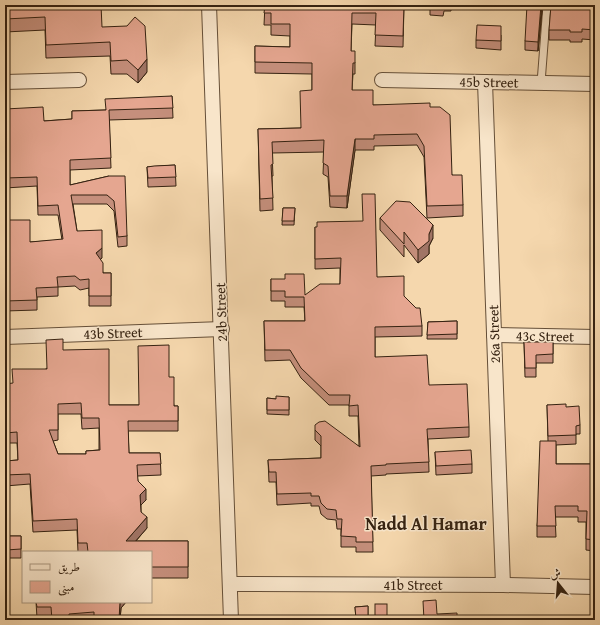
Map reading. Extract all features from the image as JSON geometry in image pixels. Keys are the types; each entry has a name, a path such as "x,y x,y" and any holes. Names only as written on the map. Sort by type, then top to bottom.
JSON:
{"street":[{"name":"24b Street","path":"209,5 222,329 231,620"},
{"path":"5,82 79,80"},
{"name":"45b Street","path":"382,80 595,84"},
{"name":"26a Street","path":"486,82 503,585"},
{"name":"43b Street","path":"5,337 222,329"},
{"name":"43c Street","path":"494,335 595,337"},
{"name":"41b Street","path":"230,584 503,585 595,587"}],"lane":[{"path":"541,83 547,5"}],"building":[{"path":"5,5 101,5 102,27 127,26 135,17 145,26 147,59 138,70 127,60 111,61 110,42 46,45 45,17 5,19"},
{"path":"265,5 404,5 403,36 375,35 376,13 352,13 351,51 355,51 355,63 353,63 352,90 373,90 373,105 430,103 430,107 440,107 450,115 452,175 462,175 463,205 427,206 424,146 417,134 374,135 374,139 355,139 347,196 330,196 328,166 323,163 324,140 272,142 273,164 271,165 273,198 260,199 258,129 301,128 300,91 312,90 312,63 255,62 255,46 290,47 290,24 271,24 271,13 264,13"},
{"path":"527,5 541,5 538,42 525,41"},
{"path":"551,5 595,5 595,30 582,29 582,32 570,32 570,30 549,30"},
{"path":"477,25 501,26 501,41 476,40"},
{"path":"172,96 173,108 109,110 111,158 70,160 70,185 109,176 125,176 127,236 118,237 114,201 107,195 71,195 77,231 102,230 102,248 96,253 103,263 103,273 111,273 111,296 89,296 89,279 80,280 75,276 57,277 58,287 36,288 37,300 5,301 5,220 30,220 30,242 63,239 58,205 38,206 37,177 5,178 5,109 43,107 44,121 72,119 72,111 106,110 105,99"},
{"path":"175,165 176,177 148,178 147,167"},
{"path":"362,194 375,194 377,277 404,276 404,296 416,308 420,308 422,326 375,327 375,357 427,355 429,385 467,384 469,427 427,429 429,462 371,466 373,542 356,542 356,537 341,536 342,519 337,519 336,510 327,509 321,503 319,496 311,496 311,493 277,494 276,472 269,472 268,460 321,458 321,436 315,430 315,425 319,422 325,421 360,447 358,405 349,406 350,395 329,395 301,368 290,350 265,350 264,321 305,321 304,297 285,297 285,291 271,291 271,279 285,279 285,274 304,274 305,295 320,284 340,284 341,258 315,259 315,227 317,227 317,222 363,221"},
{"path":"396,201 410,202 433,225 429,234 429,241 418,250 404,232 404,244 380,218"},
{"path":"283,208 295,208 294,221 282,221"},
{"path":"457,321 457,334 427,335 428,322"},
{"path":"63,339 63,350 109,349 109,405 139,405 138,346 169,345 169,377 174,377 174,406 178,406 178,421 128,421 129,453 160,453 161,464 137,465 138,481 146,489 140,495 141,512 147,517 126,541 188,541 188,567 152,567 152,551 88,551 87,543 78,543 77,519 33,521 30,474 5,475 5,461 18,460 17,432 5,433 5,384 13,383 12,369 47,369 46,340","holes":["81,403 82,418 99,418 100,450 86,451 86,454 58,454 49,430 58,430 58,404"]},
{"path":"524,342 553,342 553,354 536,355 536,368 525,368"},
{"path":"593,343 595,343 595,364 592,364"},
{"path":"276,396 289,397 289,410 267,410 267,398 276,399"},
{"path":"566,404 566,407 579,406 580,425 576,426 576,435 548,436 547,405"},
{"path":"540,441 556,441 556,464 595,464 595,540 586,539 587,511 578,511 578,506 555,506 556,526 537,526"},
{"path":"471,450 472,464 436,466 435,452"},
{"path":"5,536 21,536 21,549 6,550 6,563 5,563"},
{"path":"436,600 437,614 457,613 457,620 424,620 423,601"},
{"path":"36,603 120,603 119,620 94,620 94,612 69,614 69,620 52,620 51,607 37,607"},
{"path":"375,604 387,604 387,620 375,620"},
{"path":"368,606 368,619 356,619 355,607"}],"district":[{"name":"Nadd Al Hamar","path":"426,523"}]}
